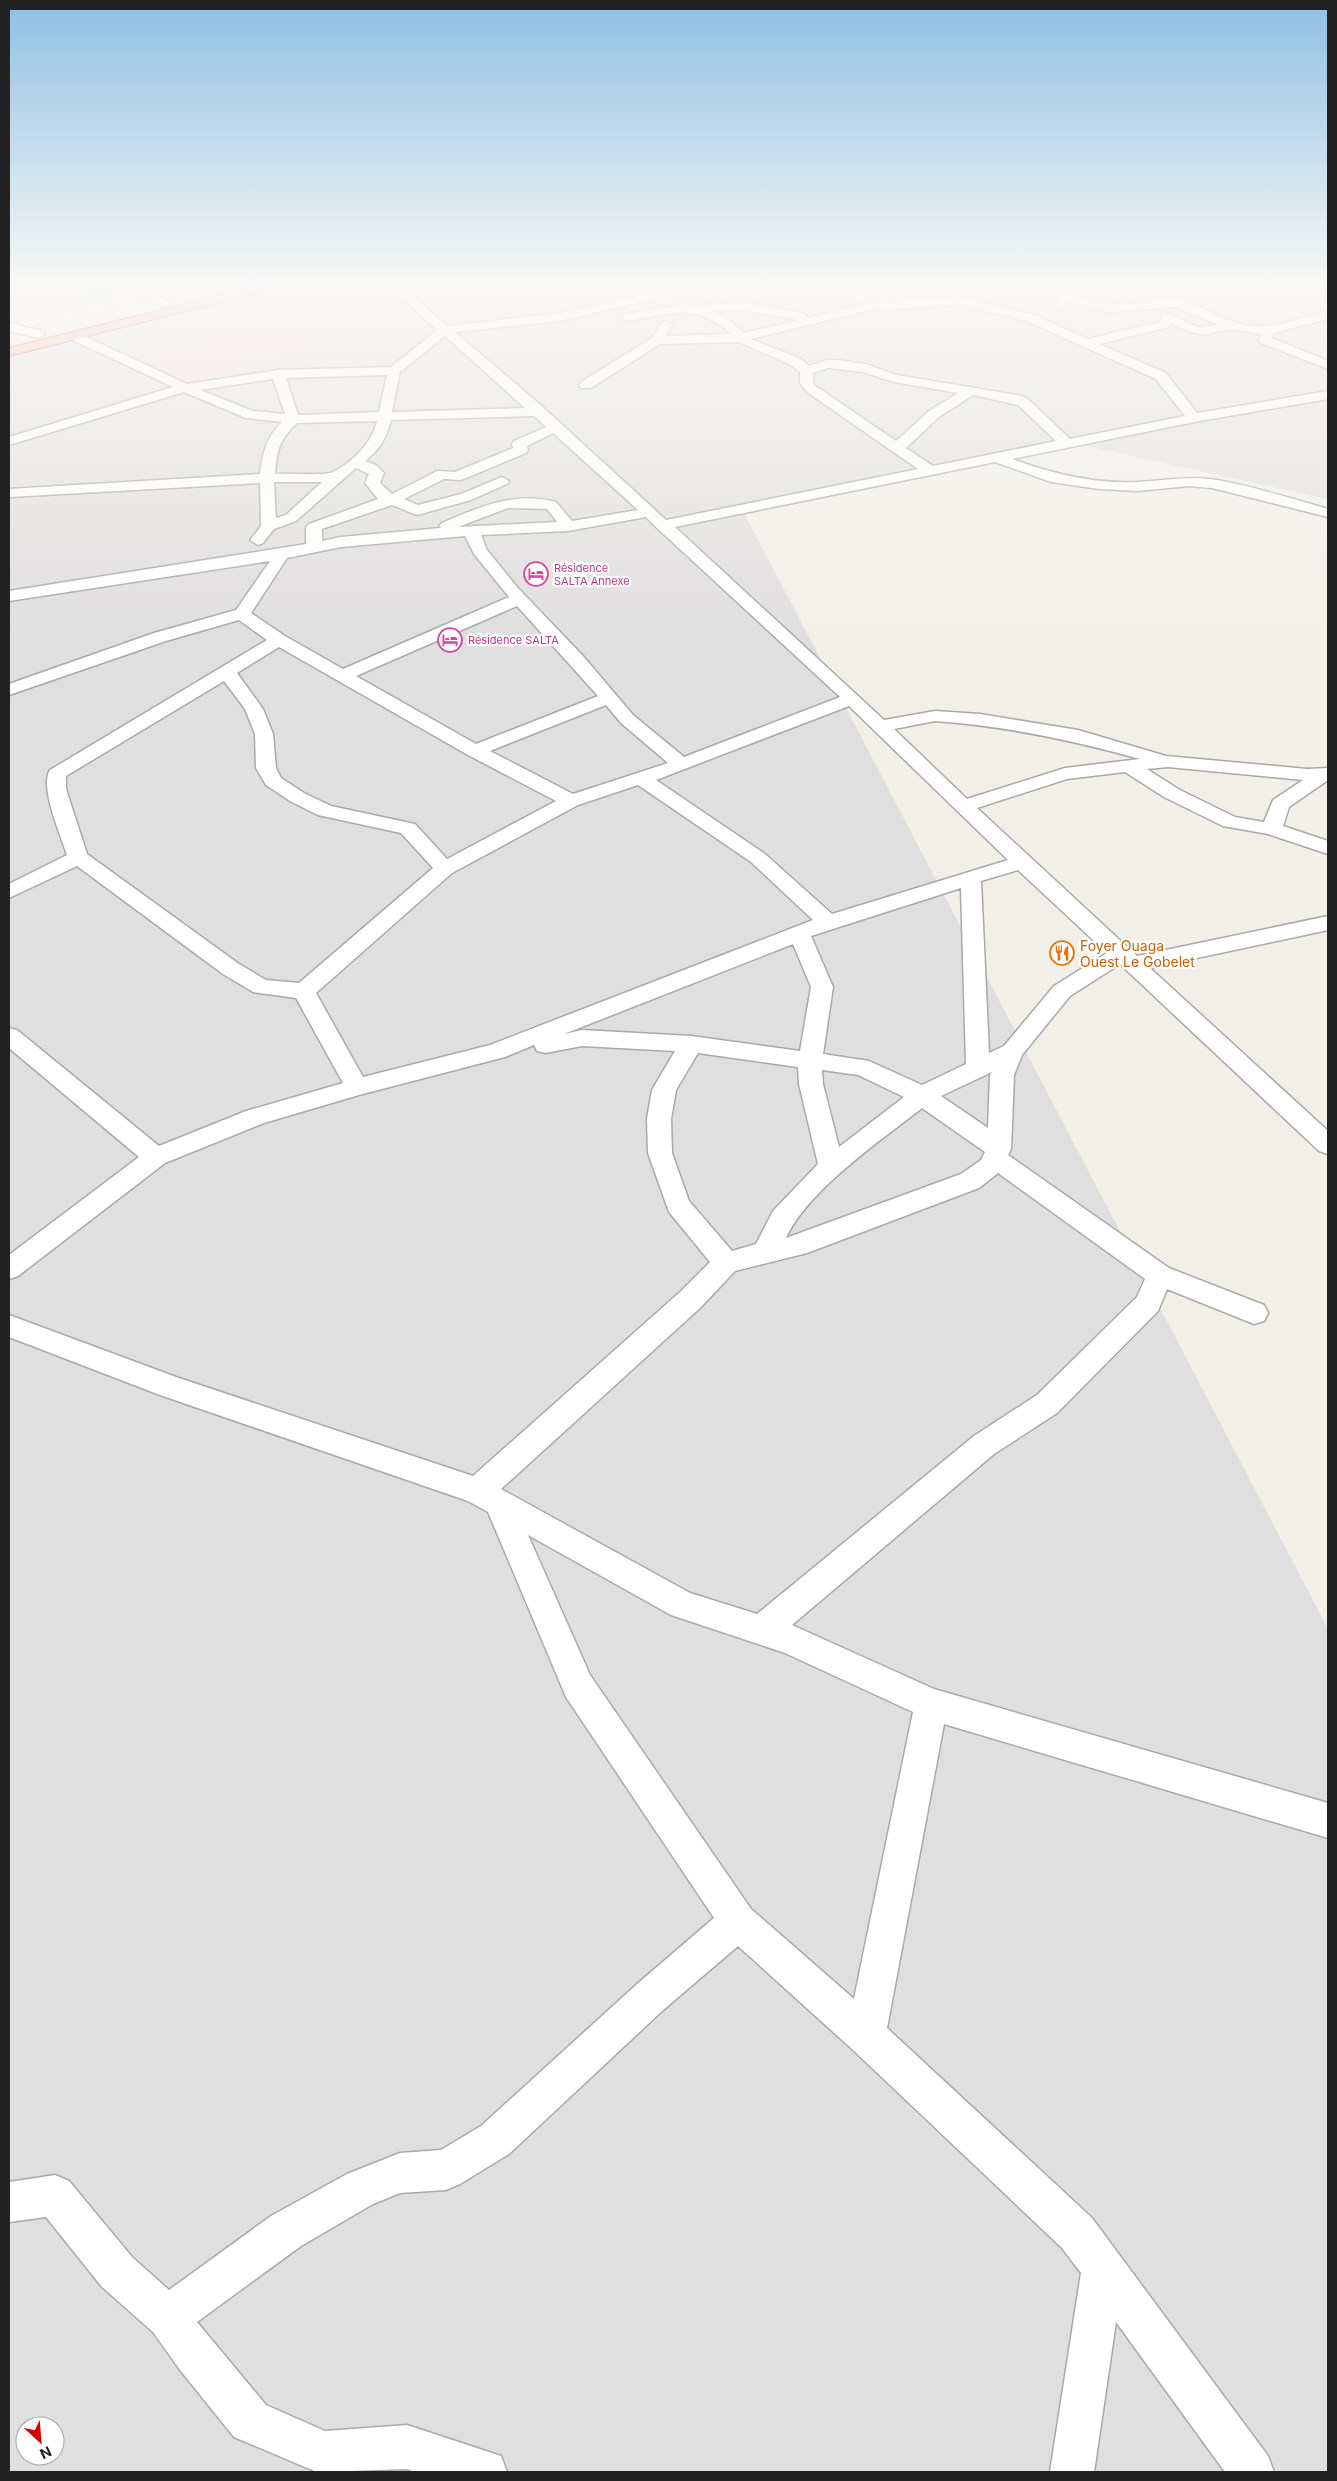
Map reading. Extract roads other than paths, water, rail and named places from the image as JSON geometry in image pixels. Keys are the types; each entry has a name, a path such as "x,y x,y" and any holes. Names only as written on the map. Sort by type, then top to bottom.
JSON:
{"street":[{"path":"9,440 132,404"},
{"path":"224,404 251,415 294,419 540,412"},
{"path":"289,404 294,419"},
{"path":"245,559 269,526 291,518 334,477 356,463 368,452 381,434 386,404"},
{"path":"530,404 852,699 1022,862 1328,1145"},
{"path":"834,404 932,472"},
{"path":"897,448 934,414 950,404"},
{"path":"1025,404 1067,444"},
{"path":"1183,404 1194,418"},
{"path":"662,525 999,459 1194,418 1277,404"},
{"path":"269,526 267,478 270,452 277,434 294,419"},
{"path":"314,547 314,527 394,499 442,474 456,477 521,450 519,444 556,427"},
{"path":"999,459 1051,478 1099,485 1137,487 1189,482 1212,484 1328,513"},
{"path":"356,463 371,468 377,473 372,483 381,494 417,510 434,513 468,507 478,512"},
{"path":"9,493 267,478 334,477"},
{"path":"391,518 466,497 502,481"},
{"path":"439,533 450,524 474,516 478,512 508,503 548,504 561,515 568,526"},
{"path":"13,594 282,554 341,542 439,533 568,526 601,522 648,512"},
{"path":"341,542 341,535 373,524"},
{"path":"471,532 480,551 519,599 610,697 627,719 681,766"},
{"path":"9,690 160,637 242,614 282,554"},
{"path":"344,675 519,599"},
{"path":"242,614 279,640 344,675 475,751 571,801"},
{"path":"279,640 57,774 56,789 78,857 231,969 261,987 304,991 445,869 571,801 681,766 852,699"},
{"path":"227,672 254,709 264,734 266,768 274,781 296,797 325,811 408,828 445,869"},
{"path":"475,751 610,697"},
{"path":"880,726 936,716 980,719 1078,736 1168,761 1307,776 1326,774"},
{"path":"964,806 1065,774 1168,761"},
{"path":"1129,766 1171,793 1230,822 1272,828 1328,848"},
{"path":"1272,828 1280,804 1326,774"},
{"path":"642,779 758,858 828,922"},
{"path":"9,892 78,857"},
{"path":"497,1051 828,922 1022,862"},
{"path":"972,878 978,1069"},
{"path":"488,1497 726,1264 766,1252 798,1246 970,1181 990,1166 996,1153 1002,1074 1012,1052 1062,991 1128,958 1328,923"},
{"path":"798,934 822,987 810,1060 811,1084 831,1166"},
{"path":"304,991 357,1087"},
{"path":"9,1036 156,1157"},
{"path":"9,1269 156,1157 255,1117 357,1087 497,1051 582,1038 691,1044 861,1067 883,1074 922,1096 1160,1275 1254,1313"},
{"path":"691,1044 664,1090 659,1119 660,1152 678,1205 726,1264"},
{"path":"766,1252 782,1218 831,1166 922,1096 1012,1052"},
{"path":"762,1630 977,1451 1047,1404 1148,1303 1160,1275"},
{"path":"9,1326 170,1387 362,1450 488,1497 682,1604 791,1640 931,1704 1328,1820"},
{"path":"488,1497 578,1686 738,1922 866,2035 1077,2233 1252,2472"},
{"path":"866,2035 931,1704"},
{"path":"168,2316 286,2231 361,2188 400,2173 446,2170 495,2140 649,1998 738,1922"},
{"path":"9,2202 55,2195 117,2272 168,2316 195,2355 250,2422 325,2453 407,2447 485,2472"},
{"path":"1072,2472 1103,2267"}],"place":[{"name":"Résidence SALTA Annexe","path":"536,574"},
{"name":"Résidence SALTA","path":"450,640"},
{"name":"Foyer Ouaga Ouest Le Gobelet","path":"1062,953"}]}
